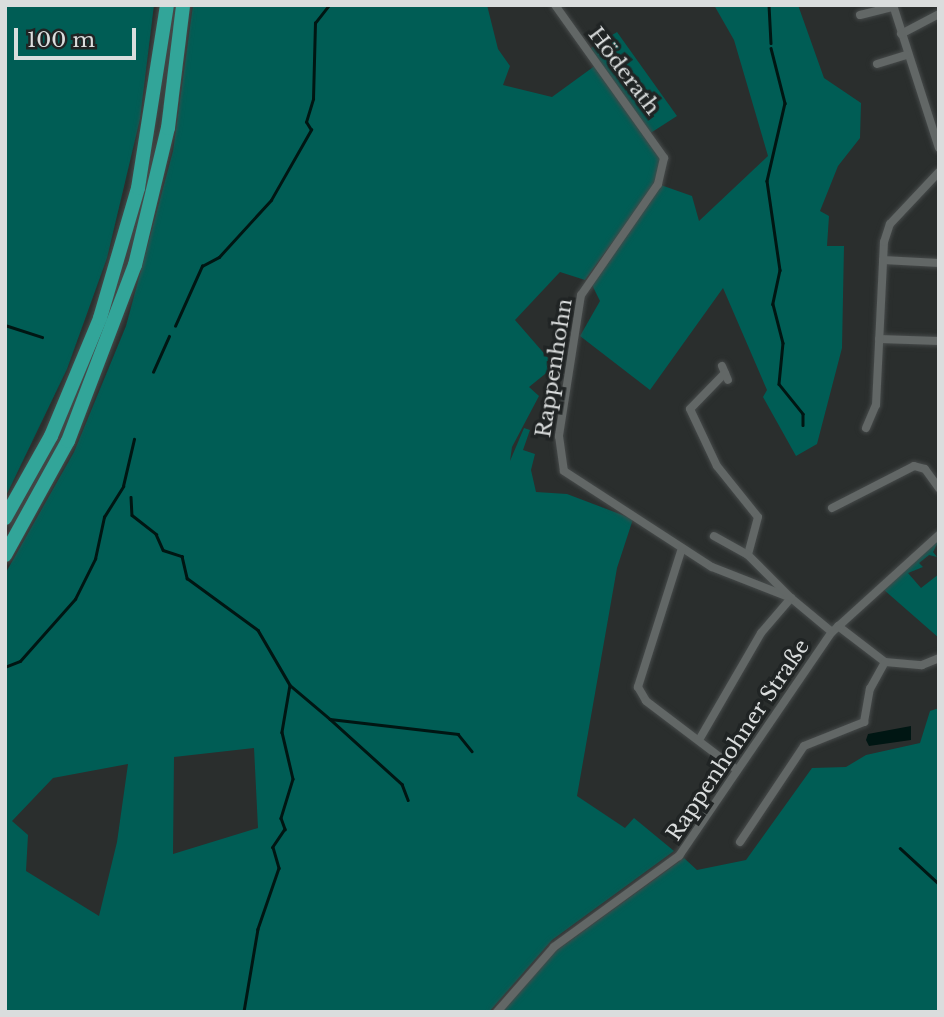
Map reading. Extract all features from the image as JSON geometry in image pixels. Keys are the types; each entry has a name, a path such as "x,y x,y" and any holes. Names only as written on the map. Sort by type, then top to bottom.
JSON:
{"highway":[{"path":"5,519 51,436 100,318 138,188 167,5"},
{"path":"5,555 68,441 135,265 168,128 183,5"}],"street":[{"name":"Höderath","path":"555,5 664,158"},
{"path":"860,15 893,6 939,148"},
{"path":"901,34 939,14"},
{"path":"877,64 907,55"},
{"name":"Rappenhohn","path":"664,158 663,176 582,295 559,456 578,486 738,581 791,598"},
{"path":"866,428 876,405 883,260 890,224 939,172"},
{"path":"883,260 939,263"},
{"path":"880,339 939,341"},
{"path":"725,373 690,409 711,450 758,517 748,555"},
{"path":"832,508 914,466 925,469 939,488"},
{"name":"Rappenhohner Straße","path":"497,1012 554,947 679,856 835,629 939,535"},
{"name":"Rappenhohn","path":"714,536 748,555 791,598 885,662"},
{"path":"682,548 638,687 646,701 737,771"},
{"path":"699,740 761,633 791,598"},
{"path":"740,842 804,746 864,722 870,689 885,662 922,665 939,658"}],"shaded area":[{"path":"5,5 154,5 140,119 107,258 67,369 5,498"},
{"path":"193,5 487,5 498,49 510,66 503,85 552,97 596,65 586,51 617,32 677,116 649,134 664,158 658,184 692,196 699,221 768,156 734,40 714,5 798,5 824,78 861,103 860,138 838,166 820,211 829,216 827,246 844,246 842,348 817,444 796,456 763,397 767,390 723,288 650,390 580,336 600,301 591,283 614,240 585,280 560,272 515,320 555,366 529,387 539,396 512,447 510,461 524,428 530,430 523,450 535,454 531,470 536,492 567,494 633,519 617,568 577,796 625,828 634,818 674,851 552,940 489,1012 5,1012 5,574 74,452 126,326 173,151","holes":["254,748 258,828 173,854 174,757","128,764 117,842 99,916 26,871 28,835 12,821 53,778"]},
{"path":"939,540 933,552 937,557 929,555 919,563 923,567 908,573 921,588 939,574 939,638 883,589"},
{"path":"939,708 939,1012 502,1012 556,951 684,858 697,870 746,860 812,768 846,767 866,755 920,743 930,711"},
{"path":"911,726 911,740 869,746 866,740 868,734"}],"waterway":[{"path":"175,326 202,266 219,257 271,200 311,130 306,122 313,99 315,23 329,5"},
{"path":"769,5 771,43"},
{"path":"771,48 785,103 767,181 780,270 773,304 783,343 779,384 803,414 803,425"},
{"path":"5,325 42,337"},
{"path":"153,372 169,336"},
{"path":"5,667 20,661 75,599 95,559 104,517 123,486 134,439"},
{"path":"131,497 132,515 156,534 163,550 182,556 187,578 258,630 290,685 282,732 293,779 281,818 285,829 273,847 279,868 258,929 244,1012"},
{"path":"291,686 330,719 458,734 472,751"},
{"path":"330,719 402,784 408,800"},
{"path":"900,848 939,884"}]}
